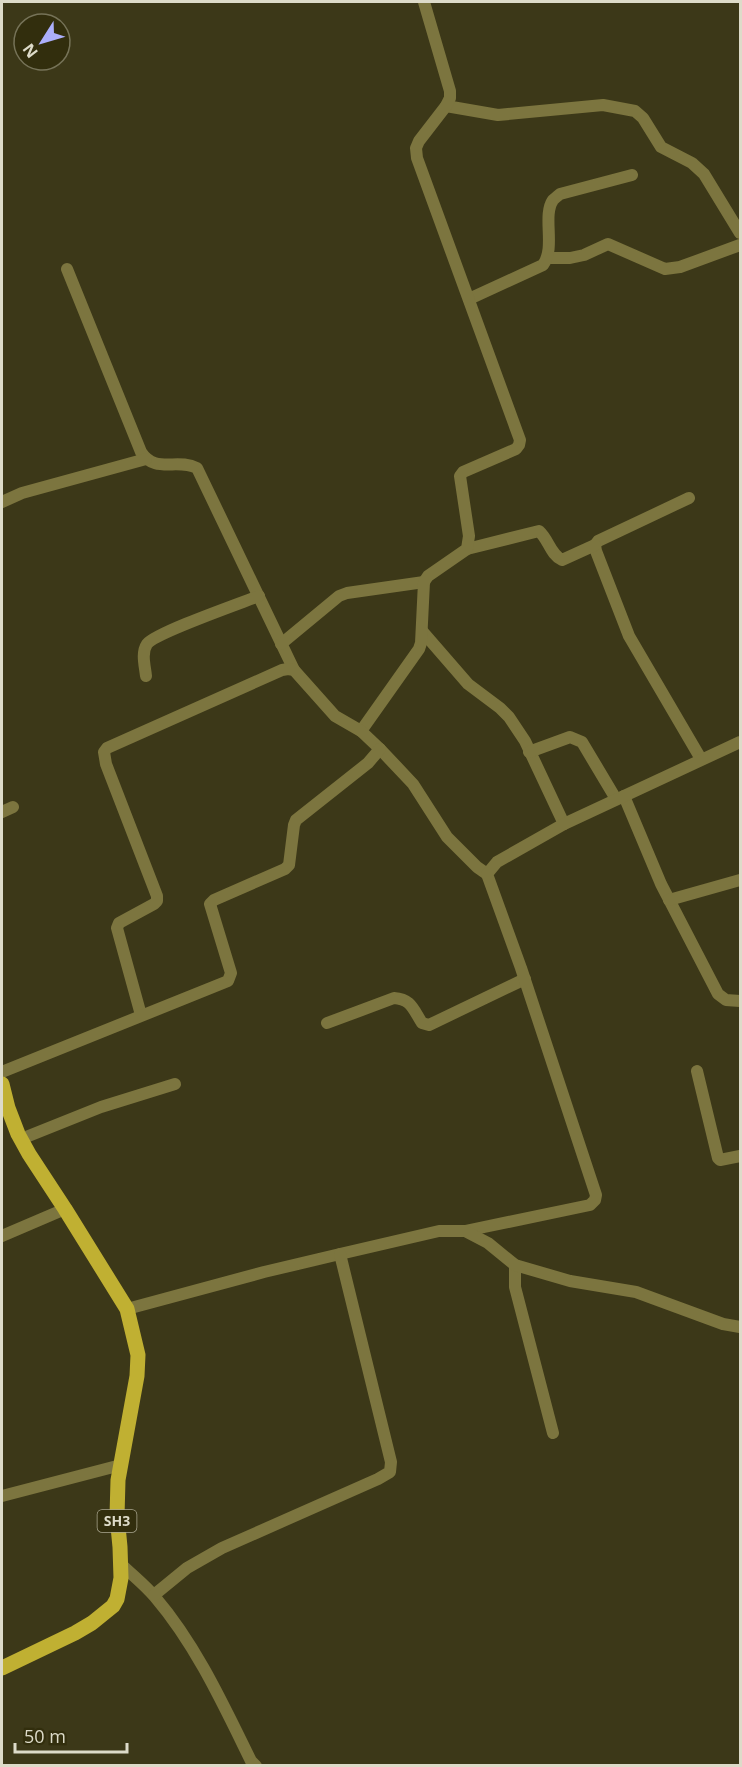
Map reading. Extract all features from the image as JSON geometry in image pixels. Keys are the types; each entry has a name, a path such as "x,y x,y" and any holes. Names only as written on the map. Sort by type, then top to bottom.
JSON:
{"main road":[{"name":"SH3","path":"2,1084 8,1108 21,1139 127,1309 138,1355 137,1376 117,1498 121,1564 120,1589 113,1606 75,1633 2,1668"}],"street":[{"path":"424,2 450,91 450,98 419,141 416,148 417,158 520,440 516,449 463,472 460,476 469,536 467,549"},
{"path":"446,106 498,115 603,105 635,111 643,118 661,147 692,164 704,174 741,233"},
{"path":"469,299 543,265 548,258 550,210 553,199 560,194 632,175"},
{"path":"548,258 570,258 584,255 608,244 665,270 680,267 741,245"},
{"path":"68,269 141,452 154,464 191,465 197,468 294,670 335,716 361,731 380,749 413,784 447,837 487,874 525,980 596,1195 590,1205 465,1231 439,1231 264,1272 127,1309"},
{"path":"2,502 22,493 146,459"},
{"path":"361,731 419,649 424,582 428,576 467,549 539,531 554,555 562,560 689,498"},
{"path":"595,545 629,636 701,759"},
{"path":"281,644 339,596 424,582"},
{"path":"146,676 143,656 147,644 153,639 259,597"},
{"path":"422,631 468,684 509,717 525,741 564,824"},
{"path":"141,1015 117,928 119,923 154,904 157,896 106,764 104,752 107,748 282,670 294,670"},
{"path":"529,752 570,737 582,742 620,797 669,900 718,994 726,1000 741,1000"},
{"path":"487,874 497,862 564,824 741,742"},
{"path":"2,1072 228,981 231,973 210,904 214,900 285,869 289,865 296,820 368,763 380,749"},
{"path":"669,900 741,880"},
{"path":"327,1023 394,998 403,999 410,1004 422,1023 429,1025 525,980"},
{"path":"697,1071 718,1158 724,1161 741,1156"},
{"path":"21,1139 101,1107 175,1084"},
{"path":"2,1236 66,1209"},
{"path":"465,1231 488,1243 515,1265 570,1281 636,1292 723,1324 741,1327"},
{"path":"154,1595 187,1568 222,1548 390,1472 391,1462 340,1254"},
{"path":"515,1265 515,1287 553,1433"},
{"path":"2,1496 121,1466"},
{"path":"121,1564 154,1595 181,1632 219,1695 251,1761 256,1766"}]}
